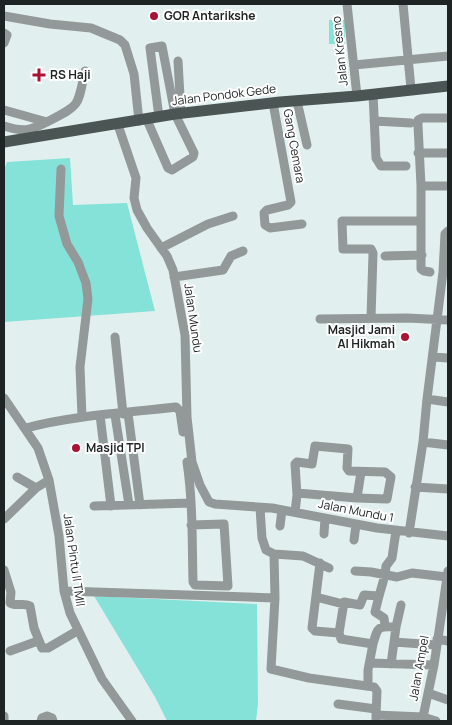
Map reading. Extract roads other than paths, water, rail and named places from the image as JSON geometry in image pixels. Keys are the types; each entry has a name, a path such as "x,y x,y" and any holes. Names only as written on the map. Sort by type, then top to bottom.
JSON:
{"main road":[{"name":"Jalan Pondok Gede","path":"4,142 178,114 448,86"}],"street":[{"name":"Jalan Kresno","path":"348,4 357,96"},
{"path":"403,4 411,89"},
{"path":"4,16 41,23 91,28 120,40 125,45 134,74 143,120 167,167 172,170 193,157 194,154 178,114 163,46 150,47 159,117"},
{"path":"4,33 7,35 4,43"},
{"path":"354,65 448,56"},
{"path":"178,61 178,114"},
{"path":"4,126 20,131 36,128 75,107 79,100 85,71"},
{"path":"373,94 378,163 381,166 406,166"},
{"path":"296,101 307,145"},
{"name":"Gang Cemara","path":"274,103 291,202 288,205 267,210 264,213 265,225 270,228 302,224"},
{"path":"4,110 47,122"},
{"path":"430,272 422,270 418,120 422,118 448,118"},
{"path":"374,121 411,122"},
{"name":"Jalan Mundu","path":"118,125 136,178 134,198 137,210 170,262 174,277 185,335 188,434 195,471 211,504 260,508"},
{"path":"418,153 448,153"},
{"path":"61,169 59,216 68,244 78,262 86,284 88,299 80,368 82,417"},
{"path":"420,186 448,186"},
{"path":"161,248 208,224 233,216"},
{"path":"370,318 373,253 368,249 343,250 342,221 421,221"},
{"path":"409,533 423,442 437,319 446,272 444,234 448,231"},
{"path":"174,277 223,270 231,256 243,251"},
{"path":"385,256 422,255"},
{"path":"320,320 370,318 448,320"},
{"path":"115,337 129,505"},
{"path":"433,357 448,358"},
{"name":"Jalan Pintu II TMII","path":"4,398 38,448 49,480 59,536 64,590 77,631 102,679 132,721"},
{"path":"427,399 448,402"},
{"path":"26,428 82,417 176,407 179,409 192,496 191,525 193,582 195,585 228,586 224,524 191,525"},
{"path":"122,414 140,505"},
{"path":"100,416 111,506"},
{"path":"423,442 448,445"},
{"path":"295,512 298,493 295,473 296,463 312,464 316,446 346,448 349,451 348,470 385,472 390,476 386,500 298,493"},
{"path":"356,498 361,472"},
{"path":"17,476 36,488"},
{"path":"4,519 36,488 49,480"},
{"path":"415,486 448,489"},
{"path":"94,506 191,503"},
{"path":"260,508 263,546 266,550 274,554 297,555 310,558 329,568"},
{"name":"Jalan Mundu 1","path":"260,508 295,512 409,533 448,536"},
{"path":"280,526 282,510"},
{"path":"324,534 325,518"},
{"path":"354,540 356,524"},
{"path":"385,626 384,618 375,612 386,566 392,558 396,531"},
{"path":"274,554 275,598 271,669 309,678 374,687 377,691 376,715"},
{"path":"320,563 312,628 315,631 339,633"},
{"path":"4,570 11,592 10,603 13,605 24,604 30,606 38,641 42,648 46,649 77,631"},
{"path":"355,571 401,577 406,573 412,572 448,578"},
{"name":"Jalan Ampel","path":"338,704 376,715 423,717 434,665 448,578"},
{"path":"64,590 275,598"},
{"path":"316,597 343,604 346,601 360,605 364,595 379,596"},
{"path":"343,604 339,633 342,639 373,644"},
{"path":"391,664 401,605"},
{"path":"368,686 373,644 379,628 385,626 396,627"},
{"path":"10,651 38,641"},
{"path":"394,642 448,641"},
{"path":"370,662 434,665"},
{"path":"428,693 448,700"},
{"path":"4,716 4,721"},
{"path":"41,721 42,718 47,716 52,718 53,721"},
{"path":"423,717 436,721"}],"place":[{"name":"GOR Antarikshe","path":"154,16"},
{"name":"RS Haji","path":"39,75"},
{"name":"Masjid Jami Al Hikmah","path":"405,337"},
{"name":"Masjid TPI","path":"76,448"}]}
